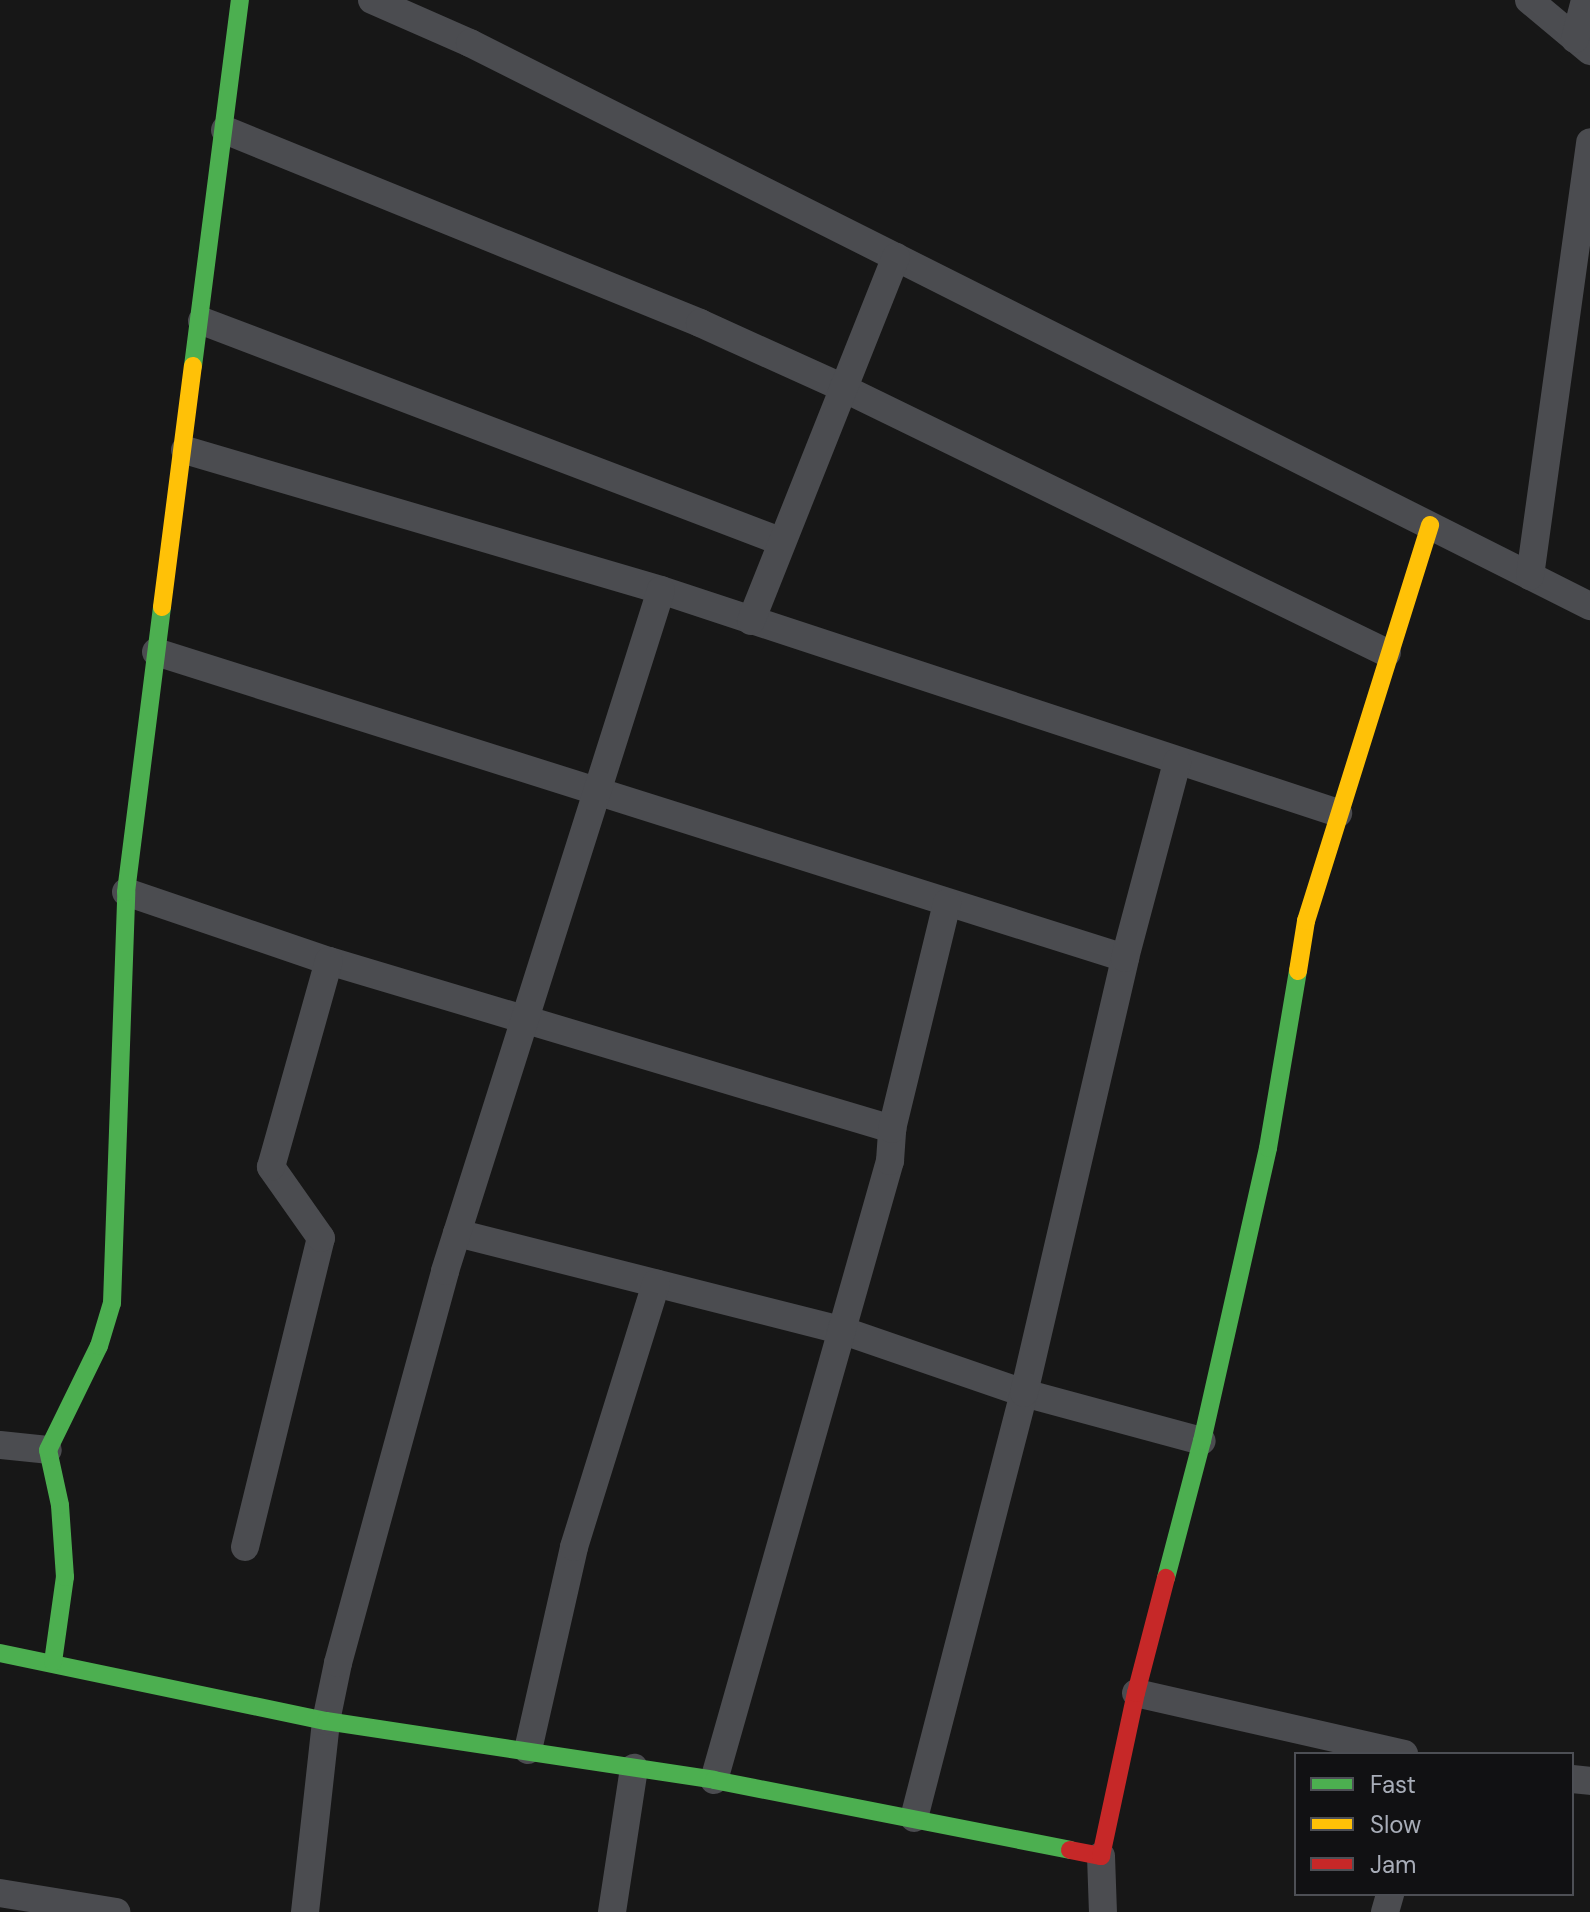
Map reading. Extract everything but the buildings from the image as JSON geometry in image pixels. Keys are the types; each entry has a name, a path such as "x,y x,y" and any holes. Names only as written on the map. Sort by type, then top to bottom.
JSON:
{"street":[{"path":"53,1662 65,1577 60,1505 48,1450 99,1346 112,1303 126,892 202,321 240,0"},
{"path":"372,0 470,43 1590,606"},
{"path":"1529,0 1583,45"},
{"path":"1583,45 1585,0"},
{"path":"225,130 700,323 843,388 1387,653"},
{"path":"1530,576 1590,142"},
{"path":"751,621 780,541 896,257"},
{"path":"202,321 780,541"},
{"path":"185,450 661,590 1338,813"},
{"path":"1103,1912 1101,1856 1136,1693 1202,1441 1268,1148 1306,921 1387,653 1430,525"},
{"path":"305,1912 326,1721 457,1233 661,590"},
{"path":"156,652 1125,958"},
{"path":"914,1818 1024,1393 1125,958 1177,762"},
{"path":"126,892 329,961 892,1129"},
{"path":"714,1780 890,1161 892,1129 947,903"},
{"path":"245,1547 321,1238 271,1167 329,961"},
{"path":"457,1233 841,1330 1024,1393 1202,1441"},
{"path":"528,1750 574,1547 656,1283"},
{"path":"0,1445 48,1450"},
{"path":"0,1653 326,1721 714,1780 1101,1856"},
{"path":"1136,1693 1395,1752"},
{"path":"612,1912 634,1768"},
{"path":"0,1893 116,1912"}],"traffic: fast":[{"path":"193,366 240,0"},
{"path":"53,1662 65,1577 60,1505 48,1450 99,1346 112,1303 126,892 162,607"},
{"path":"1166,1578 1202,1441 1268,1148 1298,971"},
{"path":"0,1653 326,1721 714,1780 1070,1850"}],"traffic: slow":[{"path":"162,607 193,366"},
{"path":"1298,971 1306,921 1430,525"}],"traffic: jam":[{"path":"1070,1850 1101,1856 1136,1693 1166,1578"}]}
